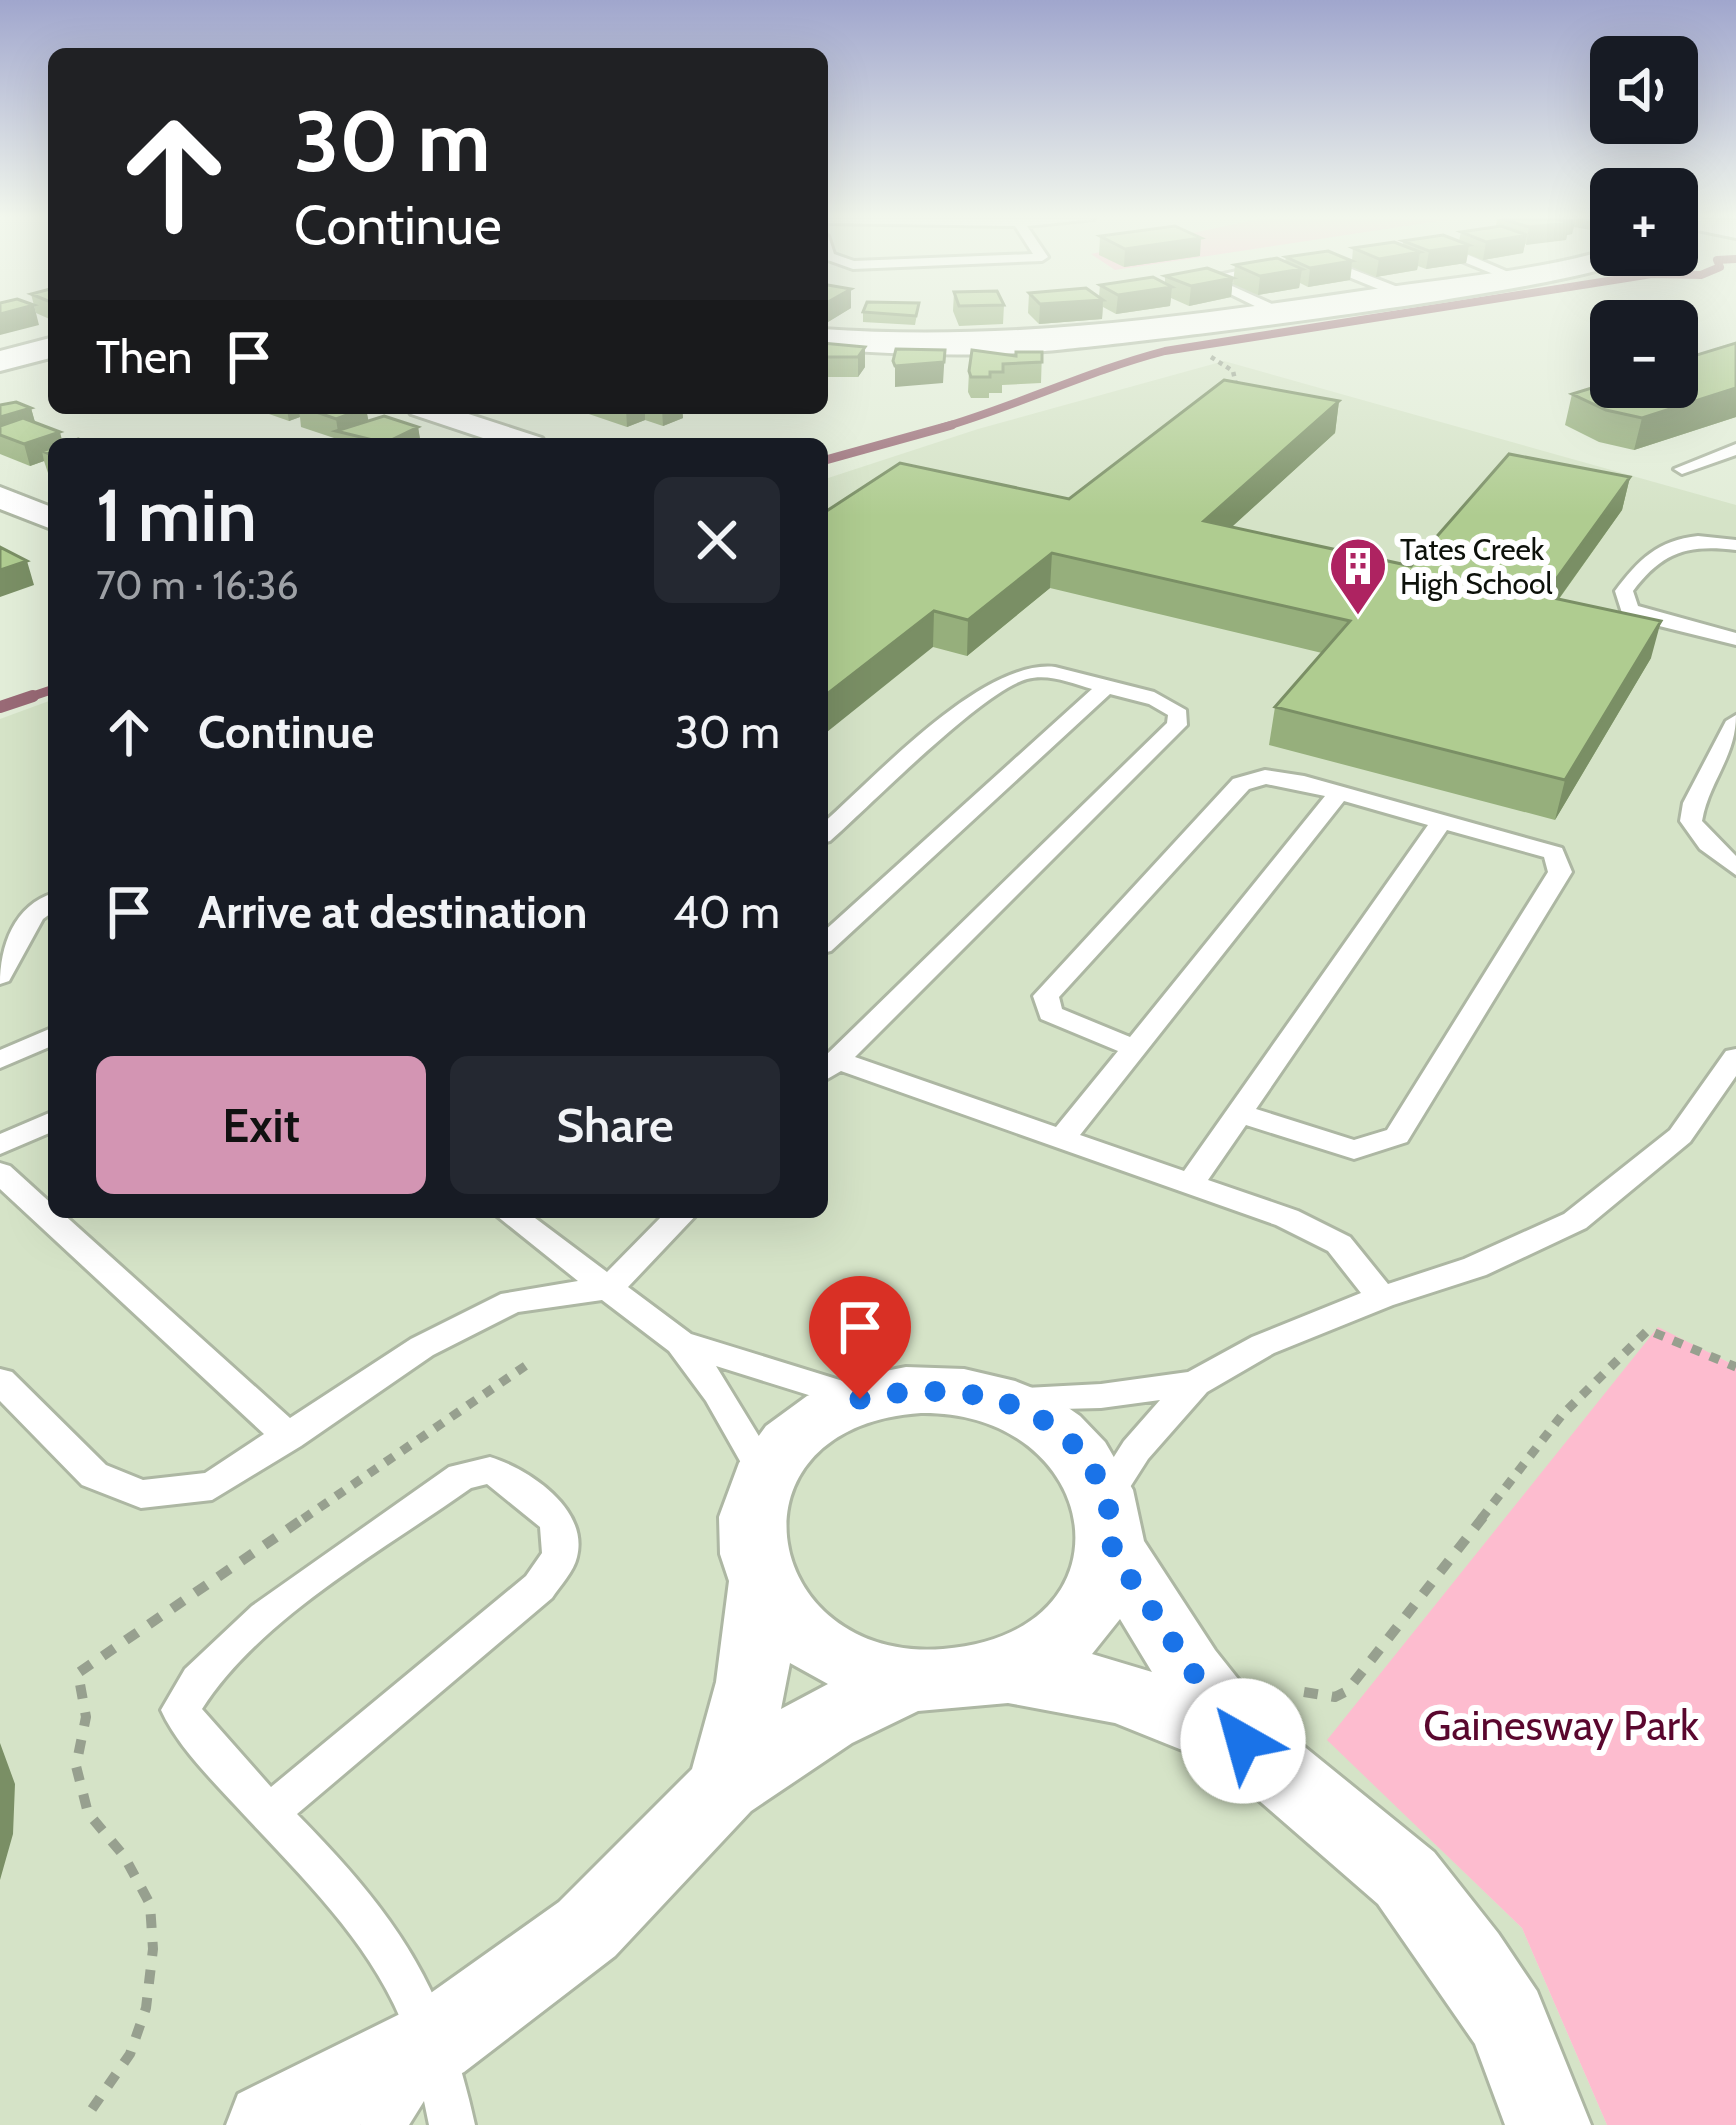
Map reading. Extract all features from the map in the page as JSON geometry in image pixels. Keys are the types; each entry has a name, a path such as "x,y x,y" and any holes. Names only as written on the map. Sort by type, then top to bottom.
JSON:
{"street":[{"path":"828,340 936,346 1062,344 1244,318"},
{"path":"0,361 48,349"},
{"path":"440,414 514,438"},
{"path":"0,497 48,517"},
{"path":"1109,1522 1102,1587 1079,1623 1044,1652 1002,1672 956,1680 911,1679 848,1663 796,1629 762,1584 751,1546 753,1509 765,1474 788,1442 820,1417 860,1399 905,1389 952,1389 997,1399 1033,1415 1064,1437 1089,1464 1109,1522 1190,1672 1243,1741 1406,1878 1508,2020 1548,2125"},
{"path":"724,1787 752,1682 762,1584"},
{"path":"1002,1672 1120,1692 1243,1741"},
{"path":"269,2125 434,2042 587,1929 724,1787 826,1720 911,1679"}],"lane":[{"path":"1682,469 1736,449"},
{"path":"1736,544 1664,548 1648,556 1624,591 1624,601 1642,616 1736,639"},
{"path":"828,831 1003,682 1023,674 1052,673 1169,703 1178,714 1177,725 830,1067 1062,1139 1287,1218 1339,1244 1382,1297"},
{"path":"828,941 1106,686"},
{"path":"1736,721 1694,803 1691,821 1736,868"},
{"path":"1134,1048 1061,1021 1050,1013 1046,996 1241,784 1265,777 1340,793 1554,853 1560,872 1397,1136 1354,1150 1239,1113"},
{"path":"1062,1139 1340,793"},
{"path":"1190,1184 1442,821"},
{"path":"0,976 33,915 48,904"},
{"path":"0,1060 48,1038"},
{"path":"1109,1522 1136,1450 1195,1383 1263,1346 1382,1297 1475,1268 1575,1221 1680,1136 1736,1057"},
{"path":"0,1145 48,1123"},
{"path":"0,1173 48,1217"},
{"path":"49,1218 289,1437"},
{"path":"515,1218 680,1342 718,1392 765,1474"},
{"path":"0,1381 94,1475 142,1494 212,1486 422,1347 512,1302 609,1288 678,1218"},
{"path":"680,1342 860,1399"},
{"path":"997,1399 1101,1396 1195,1383"},
{"path":"268,1813 539,1587 560,1556 556,1521 514,1484 490,1470 461,1477 242,1637 192,1685 180,1710 204,1743 268,1813 342,1893 408,1983 434,2042 452,2125"},
{"path":"383,2125 434,2042"}],"path":[{"path":"1202,353 1232,371 1238,384 1235,401"},
{"path":"1304,1691 1335,1697 1347,1691 1562,1414 1648,1330 1736,1367"}],"shaded area":[{"path":"1224,361 1736,505 1736,1366 1658,1328 1328,1740 1522,1928 1607,2125 0,2125 0,719 48,701 48,1218 828,1218 828,478 978,429"}],"green space":[{"name":"Gainesway Park","path":"1658,1327 1736,1366 1736,2125 1607,2125 1522,1928 1327,1740"}],"building":[{"path":"1736,343 1736,388 1698,400 1698,355"},
{"path":"828,344 865,347 858,357 828,357"},
{"path":"896,349 945,350 944,362 895,366"},
{"path":"972,350 1016,356 1016,352 1042,352 1042,362 1003,364 1003,372 971,377"},
{"name":"Tates Creek High School","path":"1224,380 1339,401 1204,521 1411,566 1509,454 1630,477 1544,596 1661,621 1565,780 1275,707 1350,621 1052,553 968,620 934,611 828,693 828,510 900,463 1069,499"},
{"path":"1590,388 1590,402 1572,394"},
{"path":"16,402 31,408 0,417 0,405"},
{"path":"1602,408 1673,408 1642,418"},
{"path":"384,416 418,427 395,438 365,438 336,431"},
{"path":"23,418 60,432 24,444 0,435 0,426"},
{"path":"0,547 27,561 0,570"}],"waterway":[{"path":"941,428 1165,351 1373,318"},
{"path":"828,459 952,425"},
{"path":"0,707 48,691"}],"place":[{"name":"Tates Creek High School","path":"1358,617"}],"route":[{"path":"860,1399 905,1389 952,1389 997,1399 1033,1415 1064,1437 1089,1464 1106,1496 1113,1549 1190,1672 1243,1741"}]}
